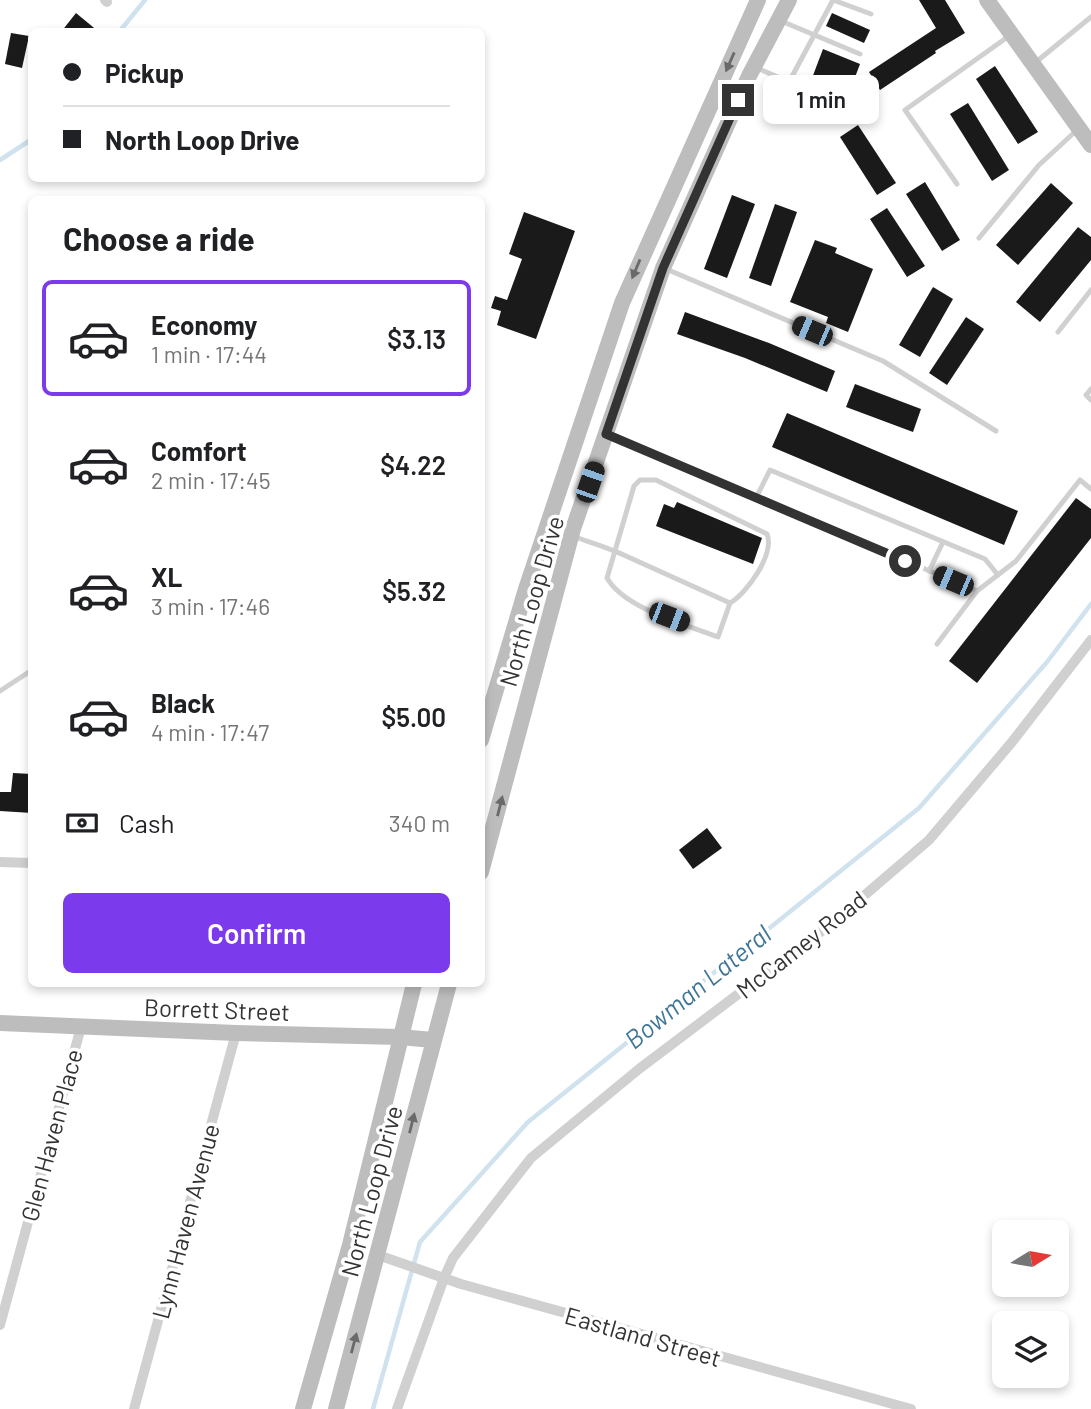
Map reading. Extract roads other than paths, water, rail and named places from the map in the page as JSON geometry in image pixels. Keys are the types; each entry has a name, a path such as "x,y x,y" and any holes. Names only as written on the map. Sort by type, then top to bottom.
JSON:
{"main road":[{"name":"North Loop Drive","path":"485,726 510,641 622,303 758,0"},
{"name":"North Loop Drive","path":"485,857 572,536 663,268 754,66 789,0"},
{"path":"987,0 1091,145"},
{"path":"510,641 538,654"},
{"name":"North Loop Drive","path":"303,1409 351,1245 413,987"},
{"name":"North Loop Drive","path":"336,1409 448,987"},
{"name":"Borrett Street","path":"0,1023 433,1040"}],"street":[{"name":"McCamey Road","path":"397,1409 439,1277 531,1158 639,1069 831,924 929,840 1012,742 1091,640"},
{"path":"0,862 28,863"},
{"name":"Glen Haven Place","path":"0,1325 80,1027"},
{"name":"Lynn Haven Avenue","path":"134,1409 236,1033"},
{"name":"Eastland Street","path":"378,1255 439,1277 911,1409"}],"lane":[{"path":"789,82 833,0 871,14"},
{"path":"1034,64 1091,17"},
{"path":"779,20 860,54"},
{"path":"957,184 905,110 1012,34"},
{"path":"754,66 789,82 830,121"},
{"path":"979,238 1039,165 1079,128"},
{"path":"663,268 883,361 996,431"},
{"path":"1058,332 1091,290"},
{"path":"1091,389 1086,396 1091,400"},
{"path":"606,434 977,591"},
{"path":"756,498 770,470 985,559 998,575"},
{"path":"640,480 656,480 758,527 767,534 770,540 762,564 742,596 730,603 718,636 645,608 620,595 607,578 634,486 640,480"},
{"path":"937,644 977,591 1016,561 1080,480 1091,489"},
{"path":"572,536 614,551 730,603"},
{"path":"929,571 943,542"},
{"path":"0,691 28,673"}],"waterway":[{"path":"122,28 145,0"},
{"path":"0,160 28,142"},
{"name":"Bowman Lateral","path":"373,1409 420,1242 528,1122 919,808 1047,662 1091,604"}]}
